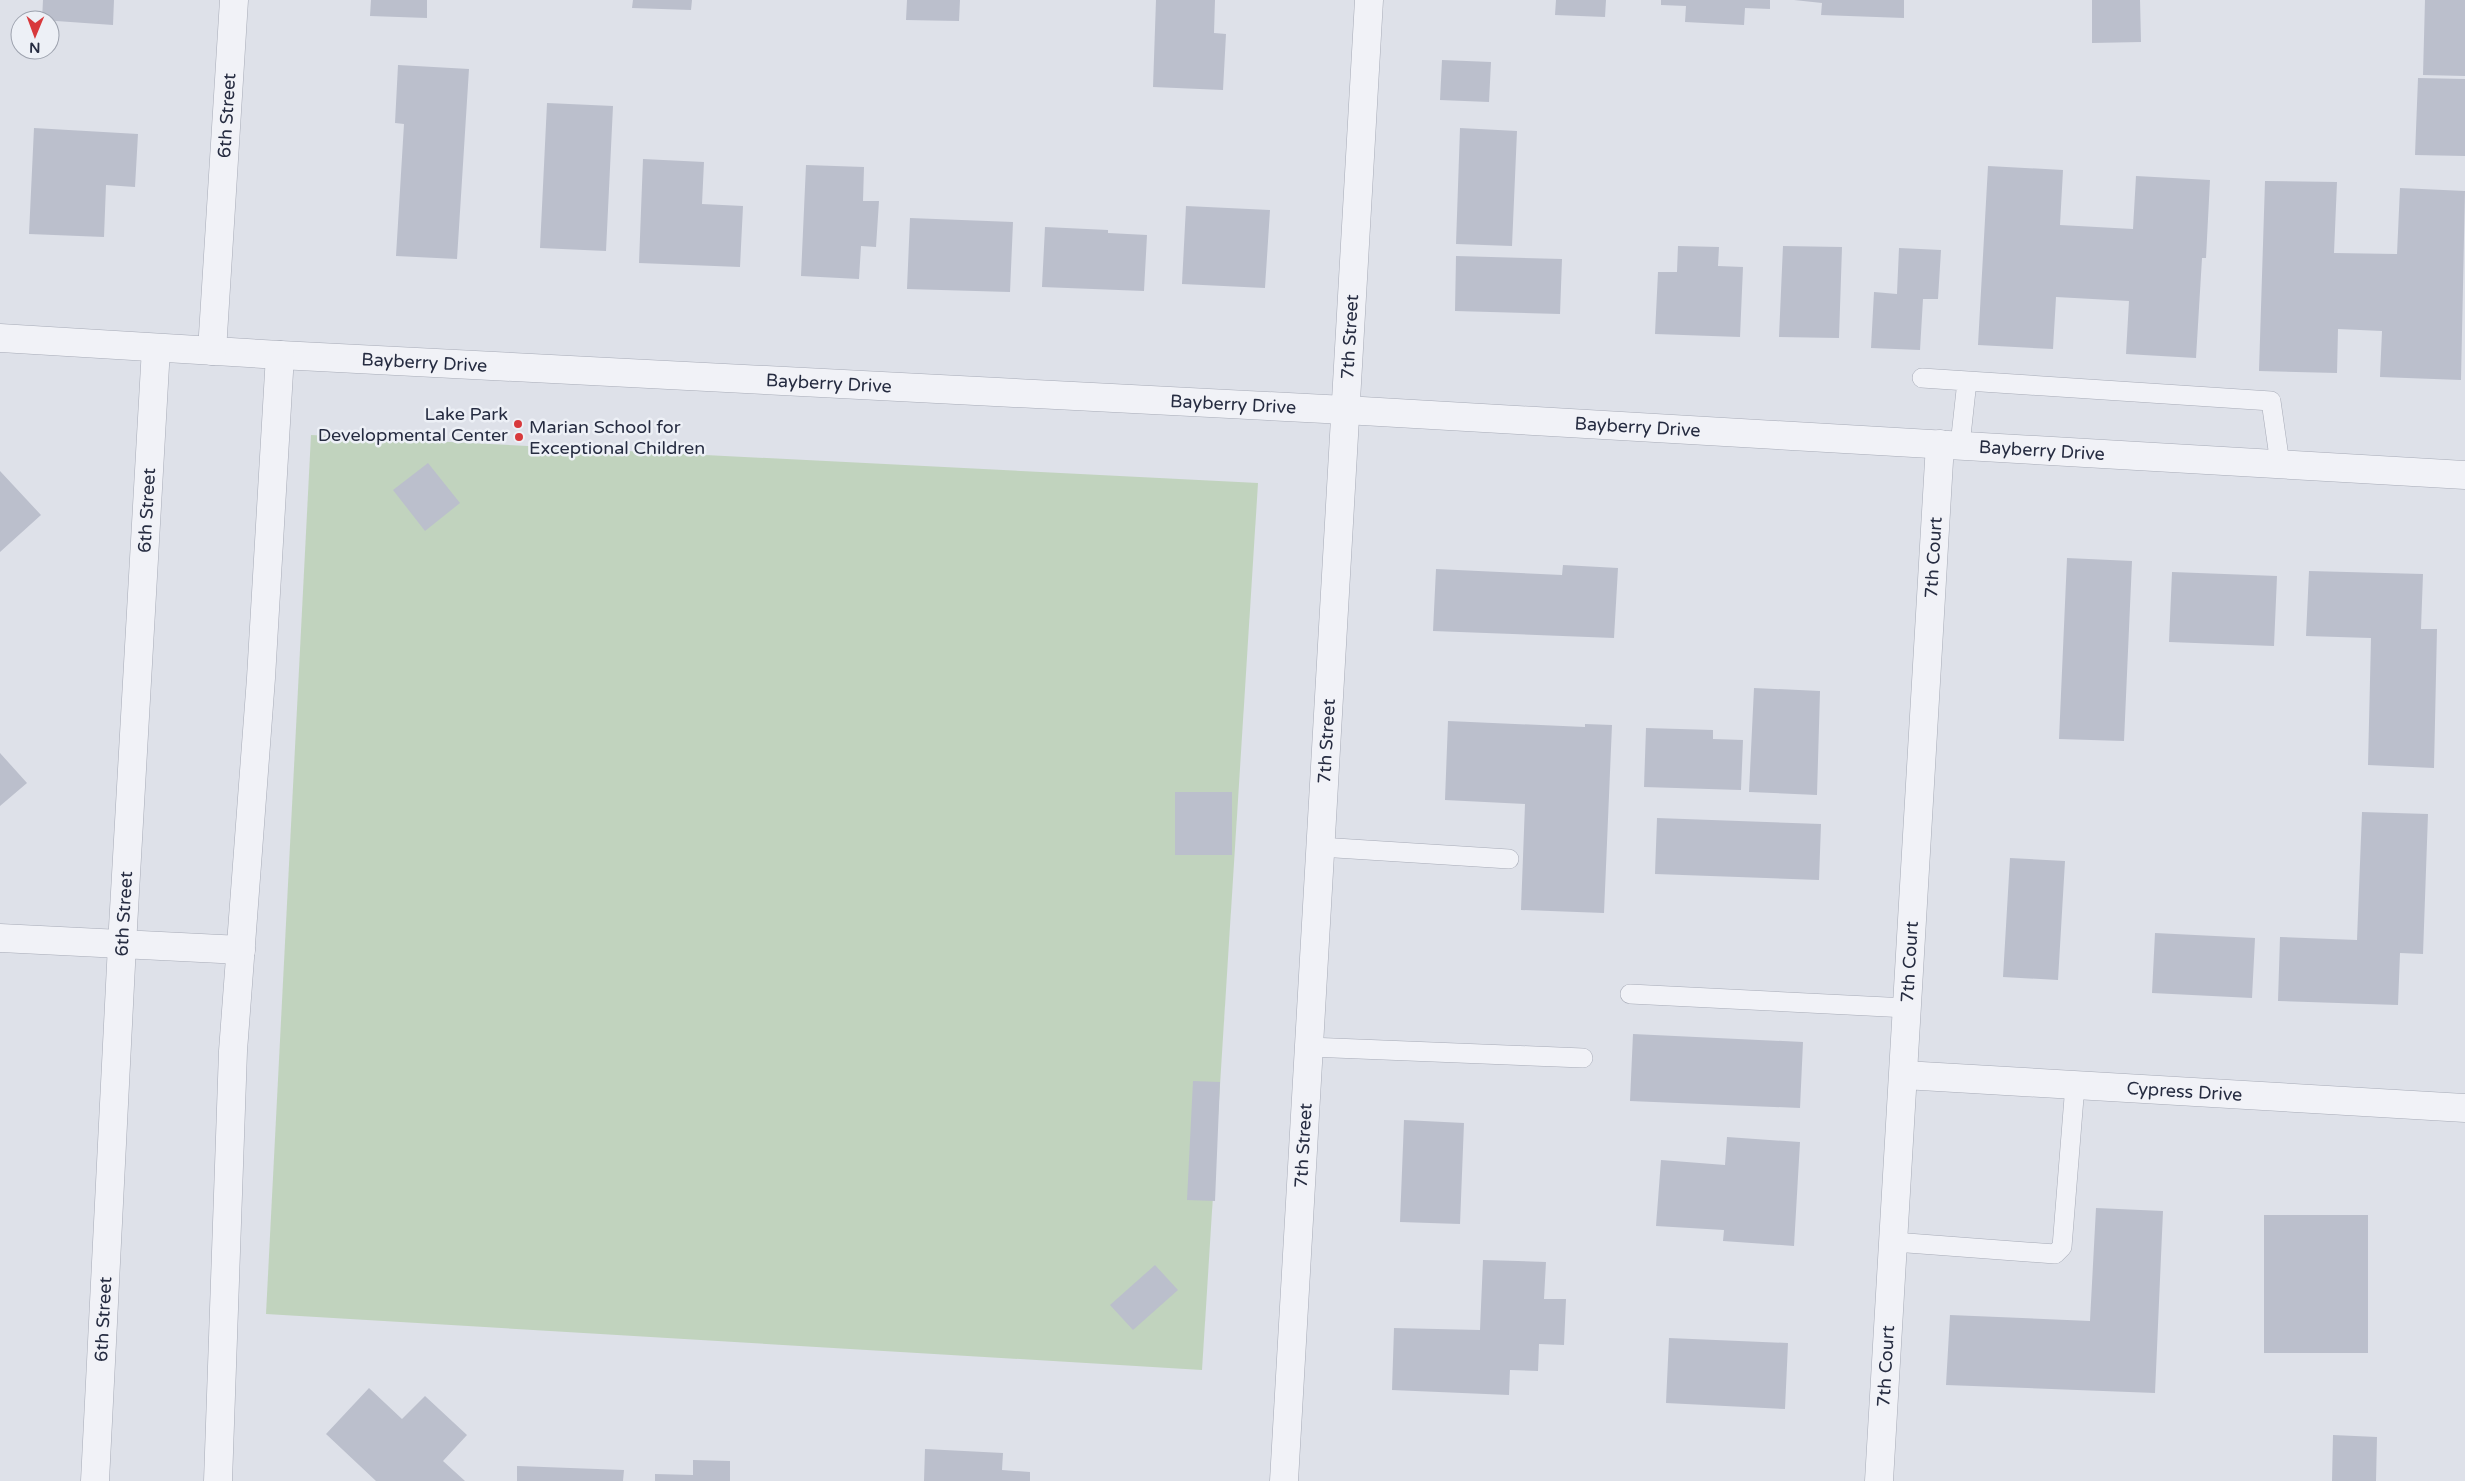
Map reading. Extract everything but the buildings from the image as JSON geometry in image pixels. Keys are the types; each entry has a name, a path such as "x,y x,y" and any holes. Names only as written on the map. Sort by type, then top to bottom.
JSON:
{"street":[{"name":"6th Street","path":"212,351 234,0"},
{"name":"7th Street","path":"1284,1481 1369,0"},
{"name":"Bayberry Drive","path":"0,338 280,355 1345,410 2465,475"},
{"name":"6th Street","path":"95,1481 122,945 156,348"},
{"path":"218,1481 233,1051 261,678 280,355"},
{"name":"7th Court","path":"1879,1481 1907,1008 1950,444"},
{"path":"0,938 241,950"},
{"name":"Cypress Drive","path":"1904,1075 2465,1108"}],"lane":[{"path":"1922,378 2271,401 2280,464"},
{"path":"1950,444 1968,381"},
{"path":"1320,847 1509,859"},
{"path":"1630,994 1907,1008"},
{"path":"1308,1047 1583,1058"},
{"path":"1894,1242 2055,1254 2062,1247 2075,1085"}],"green space":[{"path":"311,435 1258,483 1202,1370 266,1314"}],"place":[{"name":"Lake Park Developmental Center","path":"518,424"},
{"name":"Marian School for Exceptional Children","path":"519,437"}]}
